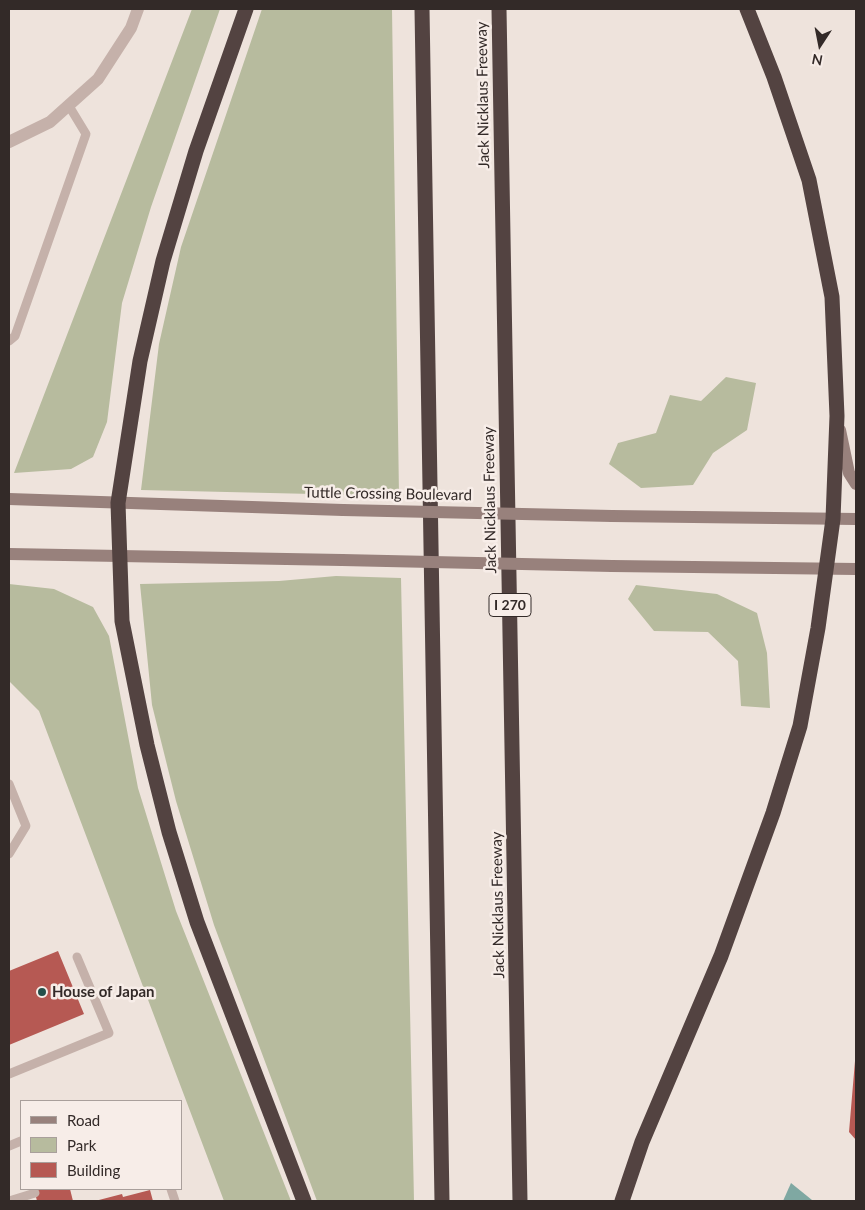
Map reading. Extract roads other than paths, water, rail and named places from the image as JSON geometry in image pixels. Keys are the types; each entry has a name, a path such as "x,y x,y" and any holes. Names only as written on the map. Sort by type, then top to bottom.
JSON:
{"highway":[{"path":"246,9 196,151 164,261 140,361 118,502 122,621 168,832 197,922 304,1201"},
{"path":"422,9 442,1201"},
{"name":"Jack Nicklaus Freeway","path":"499,9 520,1201"},
{"path":"622,1201 642,1142 721,956 773,813 800,726 818,628 832,518 837,416 832,297 809,180 774,77 747,9"}],"main road":[{"path":"837,416 849,473 856,484"},
{"name":"Tuttle Crossing Boulevard","path":"9,499 343,510 856,519"},
{"path":"9,554 856,570"}],"street":[{"path":"9,142 50,122 98,79 131,28 138,9"}],"lane":[{"path":"9,341 15,336 86,134 69,106"},
{"path":"9,784 26,826 9,854"},
{"path":"9,1074 109,1033 77,957"},
{"path":"9,1201 35,1193"}],"water":[{"path":"791,1183 812,1200 813,1201 783,1201"}],"place":[{"name":"House of Japan","path":"42,992"}]}
